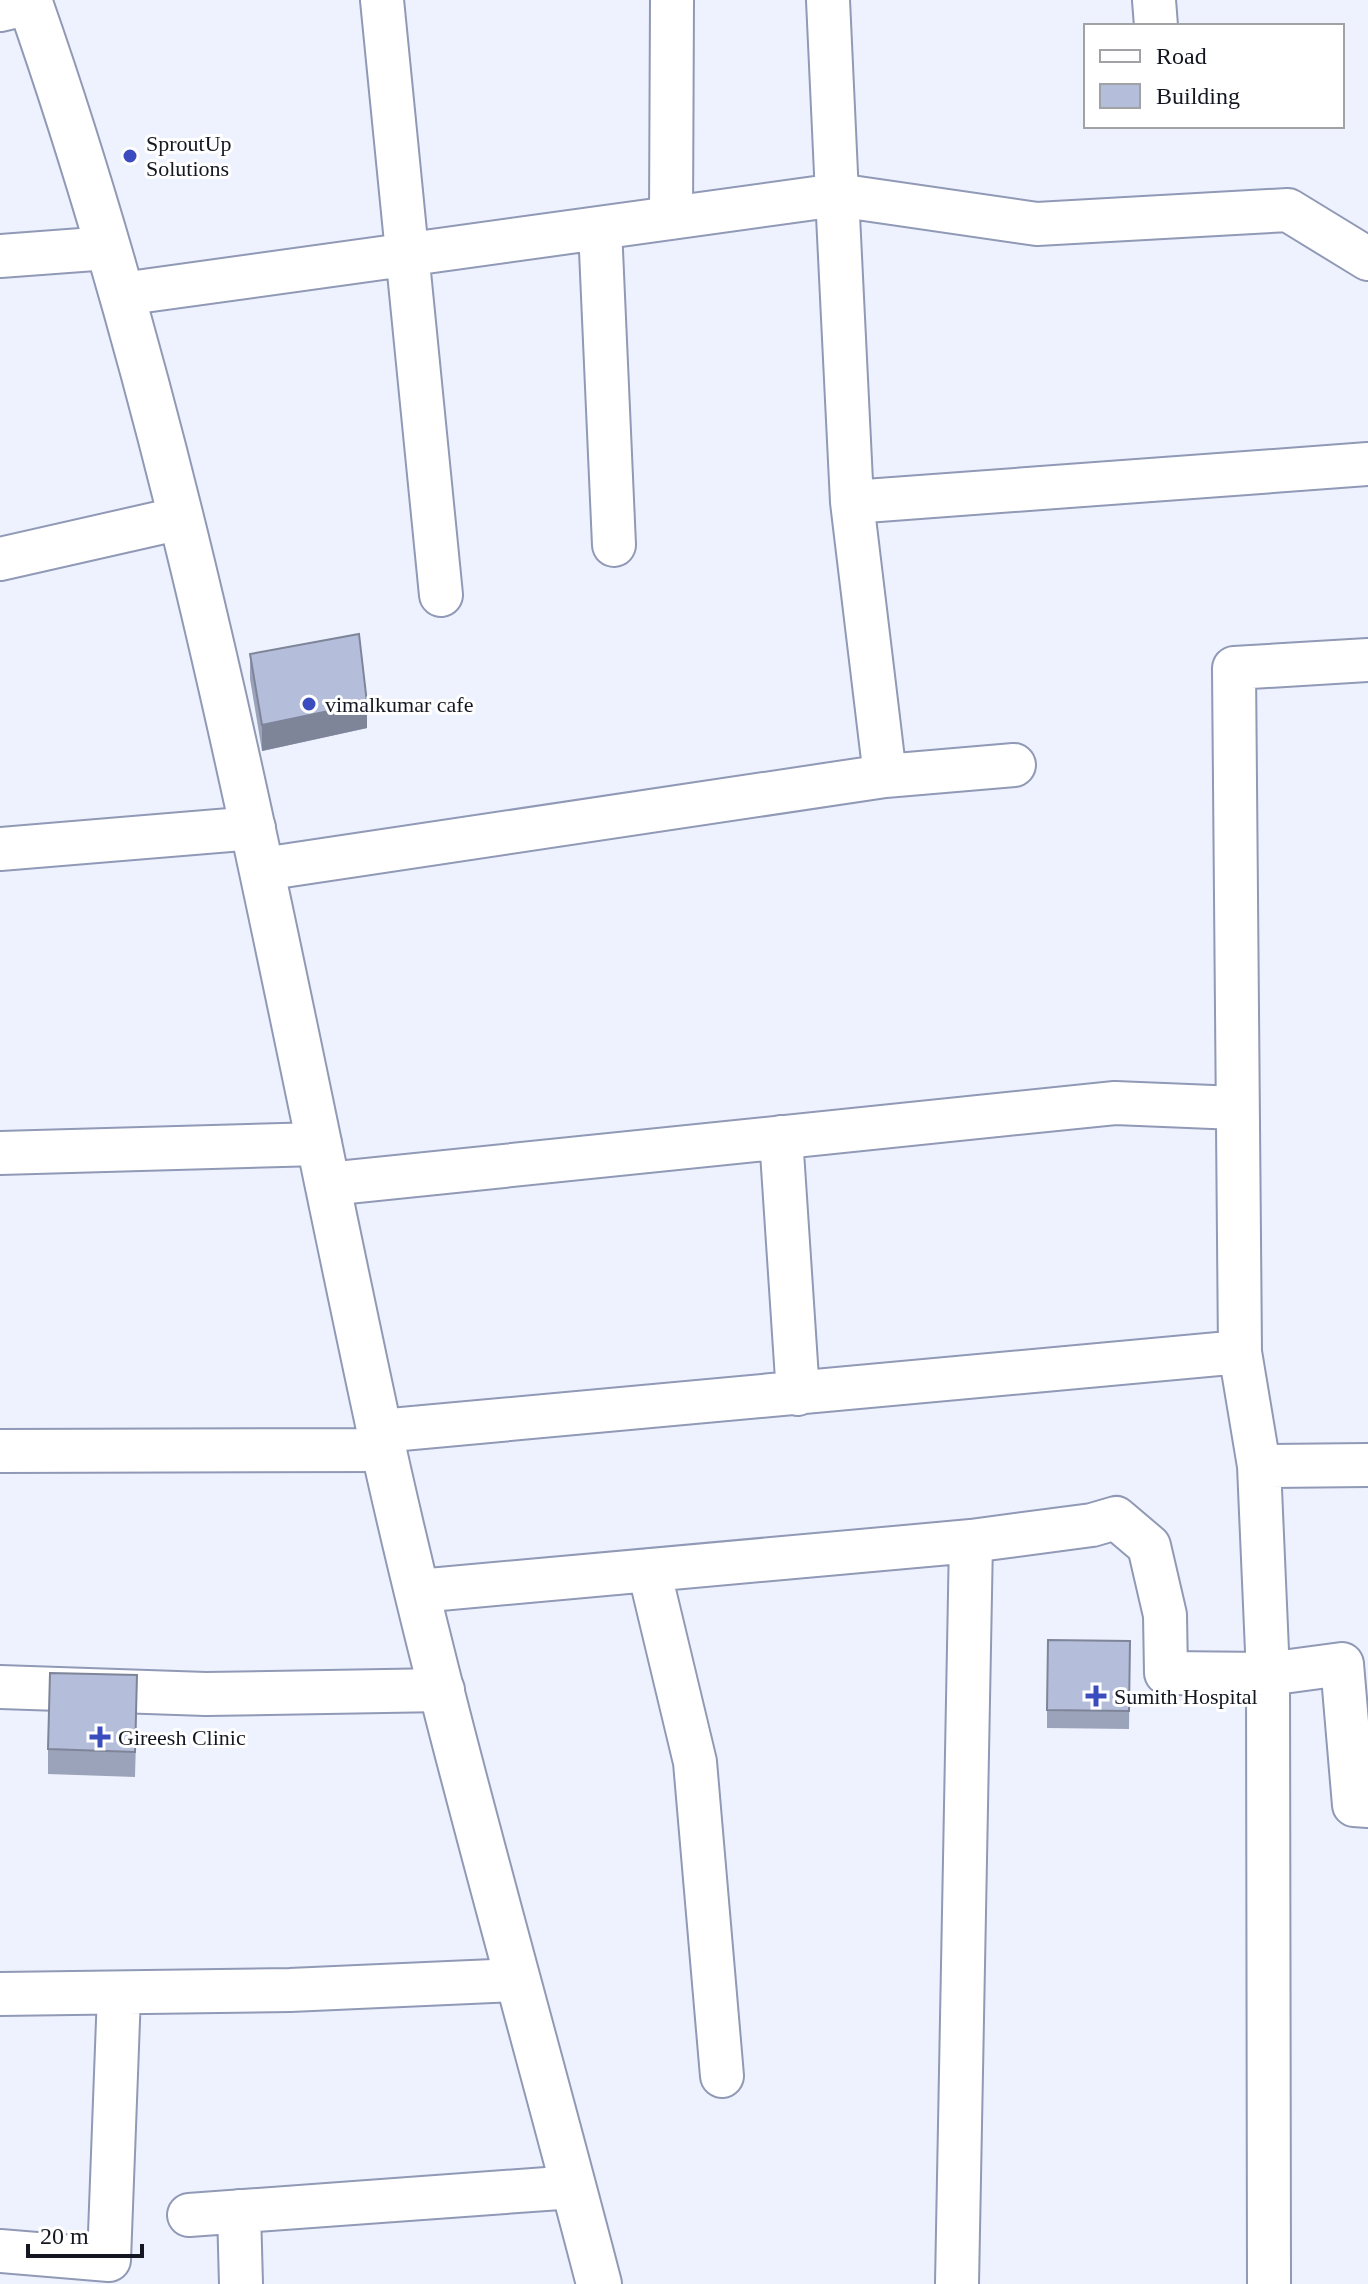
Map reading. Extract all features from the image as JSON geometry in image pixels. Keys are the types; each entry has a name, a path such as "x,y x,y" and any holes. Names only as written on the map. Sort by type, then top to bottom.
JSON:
{"main road":[{"path":"20,4 64,98 122,294 181,518 258,849 382,1440 443,1690 599,2284"}],"street":[{"path":"382,0 441,595"},
{"path":"671,218 672,0"},
{"path":"828,0 852,502 885,776"},
{"path":"1154,0 1156,24"},
{"path":"122,294 837,195 1037,224 1288,210 1368,259"},
{"path":"600,228 614,545"},
{"path":"0,256 108,248"},
{"path":"852,502 1368,464"},
{"path":"0,559 181,518"},
{"path":"1269,2284 1268,1674 1259,1466 1240,1352 1234,668 1368,660"},
{"path":"0,849 258,849 885,776 1014,765"},
{"path":"0,1153 324,1164 781,1137 1115,1103 1237,1108"},
{"path":"781,1137 798,1394"},
{"path":"0,1451 382,1440 798,1394 1240,1352"},
{"path":"1259,1466 1368,1465"},
{"path":"418,1591 971,1541 1092,1525 1116,1518 1149,1546 1165,1615 1166,1673 1268,1674 1355,1663 1354,1805 1368,1806"},
{"path":"957,2284 971,1541"},
{"path":"649,1570 695,1762 722,2076"},
{"path":"0,1687 206,1694 443,1690"},
{"path":"0,1994 119,1994 518,1980"},
{"path":"0,2251 109,2260 119,1994"},
{"path":"189,2215 574,2187"},
{"path":"239,2211 241,2284"}],"building":[{"name":"vimalkumar cafe","path":"359,634 367,703 262,725 250,654"},
{"path":"1048,1640 1130,1641 1129,1711 1047,1710"},
{"path":"50,1673 137,1675 135,1752 48,1749"}],"place":[{"name":"SproutUp Solutions","path":"130,156"},
{"name":"vimalkumar cafe","path":"309,704"},
{"name":"Sumith Hospital","path":"1096,1696"},
{"name":"Gireesh Clinic","path":"100,1737"}]}
